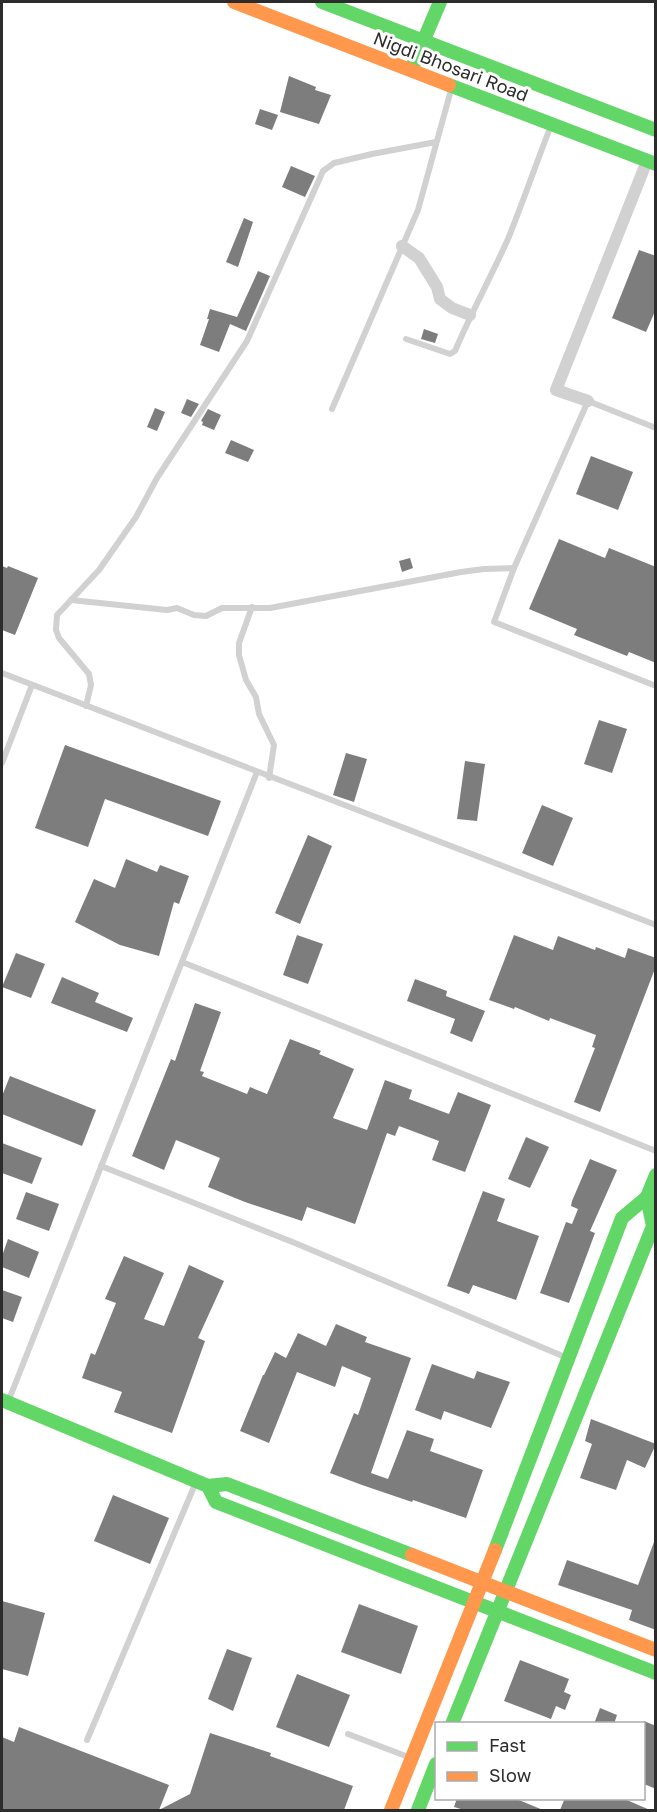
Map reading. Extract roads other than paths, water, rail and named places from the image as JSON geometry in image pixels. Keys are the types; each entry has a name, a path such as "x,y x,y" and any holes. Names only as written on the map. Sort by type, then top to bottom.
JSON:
{"street":[{"name":"Nigdi Bhosari Road","path":"234,2 651,163"},
{"name":"Nigdi Bhosari Road","path":"322,2 656,130"},
{"path":"411,70 440,2"},
{"path":"588,401 556,390 651,163"},
{"path":"402,246 419,258 437,287 440,299 452,308 470,315"},
{"path":"391,1810 482,1583 622,1218 647,1197 656,1175"},
{"path":"453,1722 653,1226 647,1197"},
{"path":"4,1402 202,1484 227,1484 656,1650"},
{"path":"202,1484 216,1502 656,1673"},
{"path":"418,1810 435,1767"}],"lane":[{"path":"332,409 418,210 452,86"},
{"path":"406,339 450,354 455,351 507,240 552,124"},
{"path":"86,706 91,685 88,674 59,638 56,630 57,615 99,570 136,517 157,478 247,341 323,171 334,163 436,142"},
{"path":"656,428 588,401 514,568 494,622 656,686"},
{"path":"71,600 167,610 177,608 201,617 208,616 222,608 270,608 484,569 514,568"},
{"path":"252,607 239,643 238,655 246,680 256,697 259,714 274,745 269,778"},
{"path":"2,673 656,926"},
{"path":"2,763 32,685"},
{"path":"2,740 9,743"},
{"path":"4,1402 101,1166 257,772"},
{"path":"182,962 656,1151"},
{"path":"101,1166 295,1243 569,1358"},
{"path":"87,1740 202,1484"},
{"path":"348,1734 411,1759"}]}
